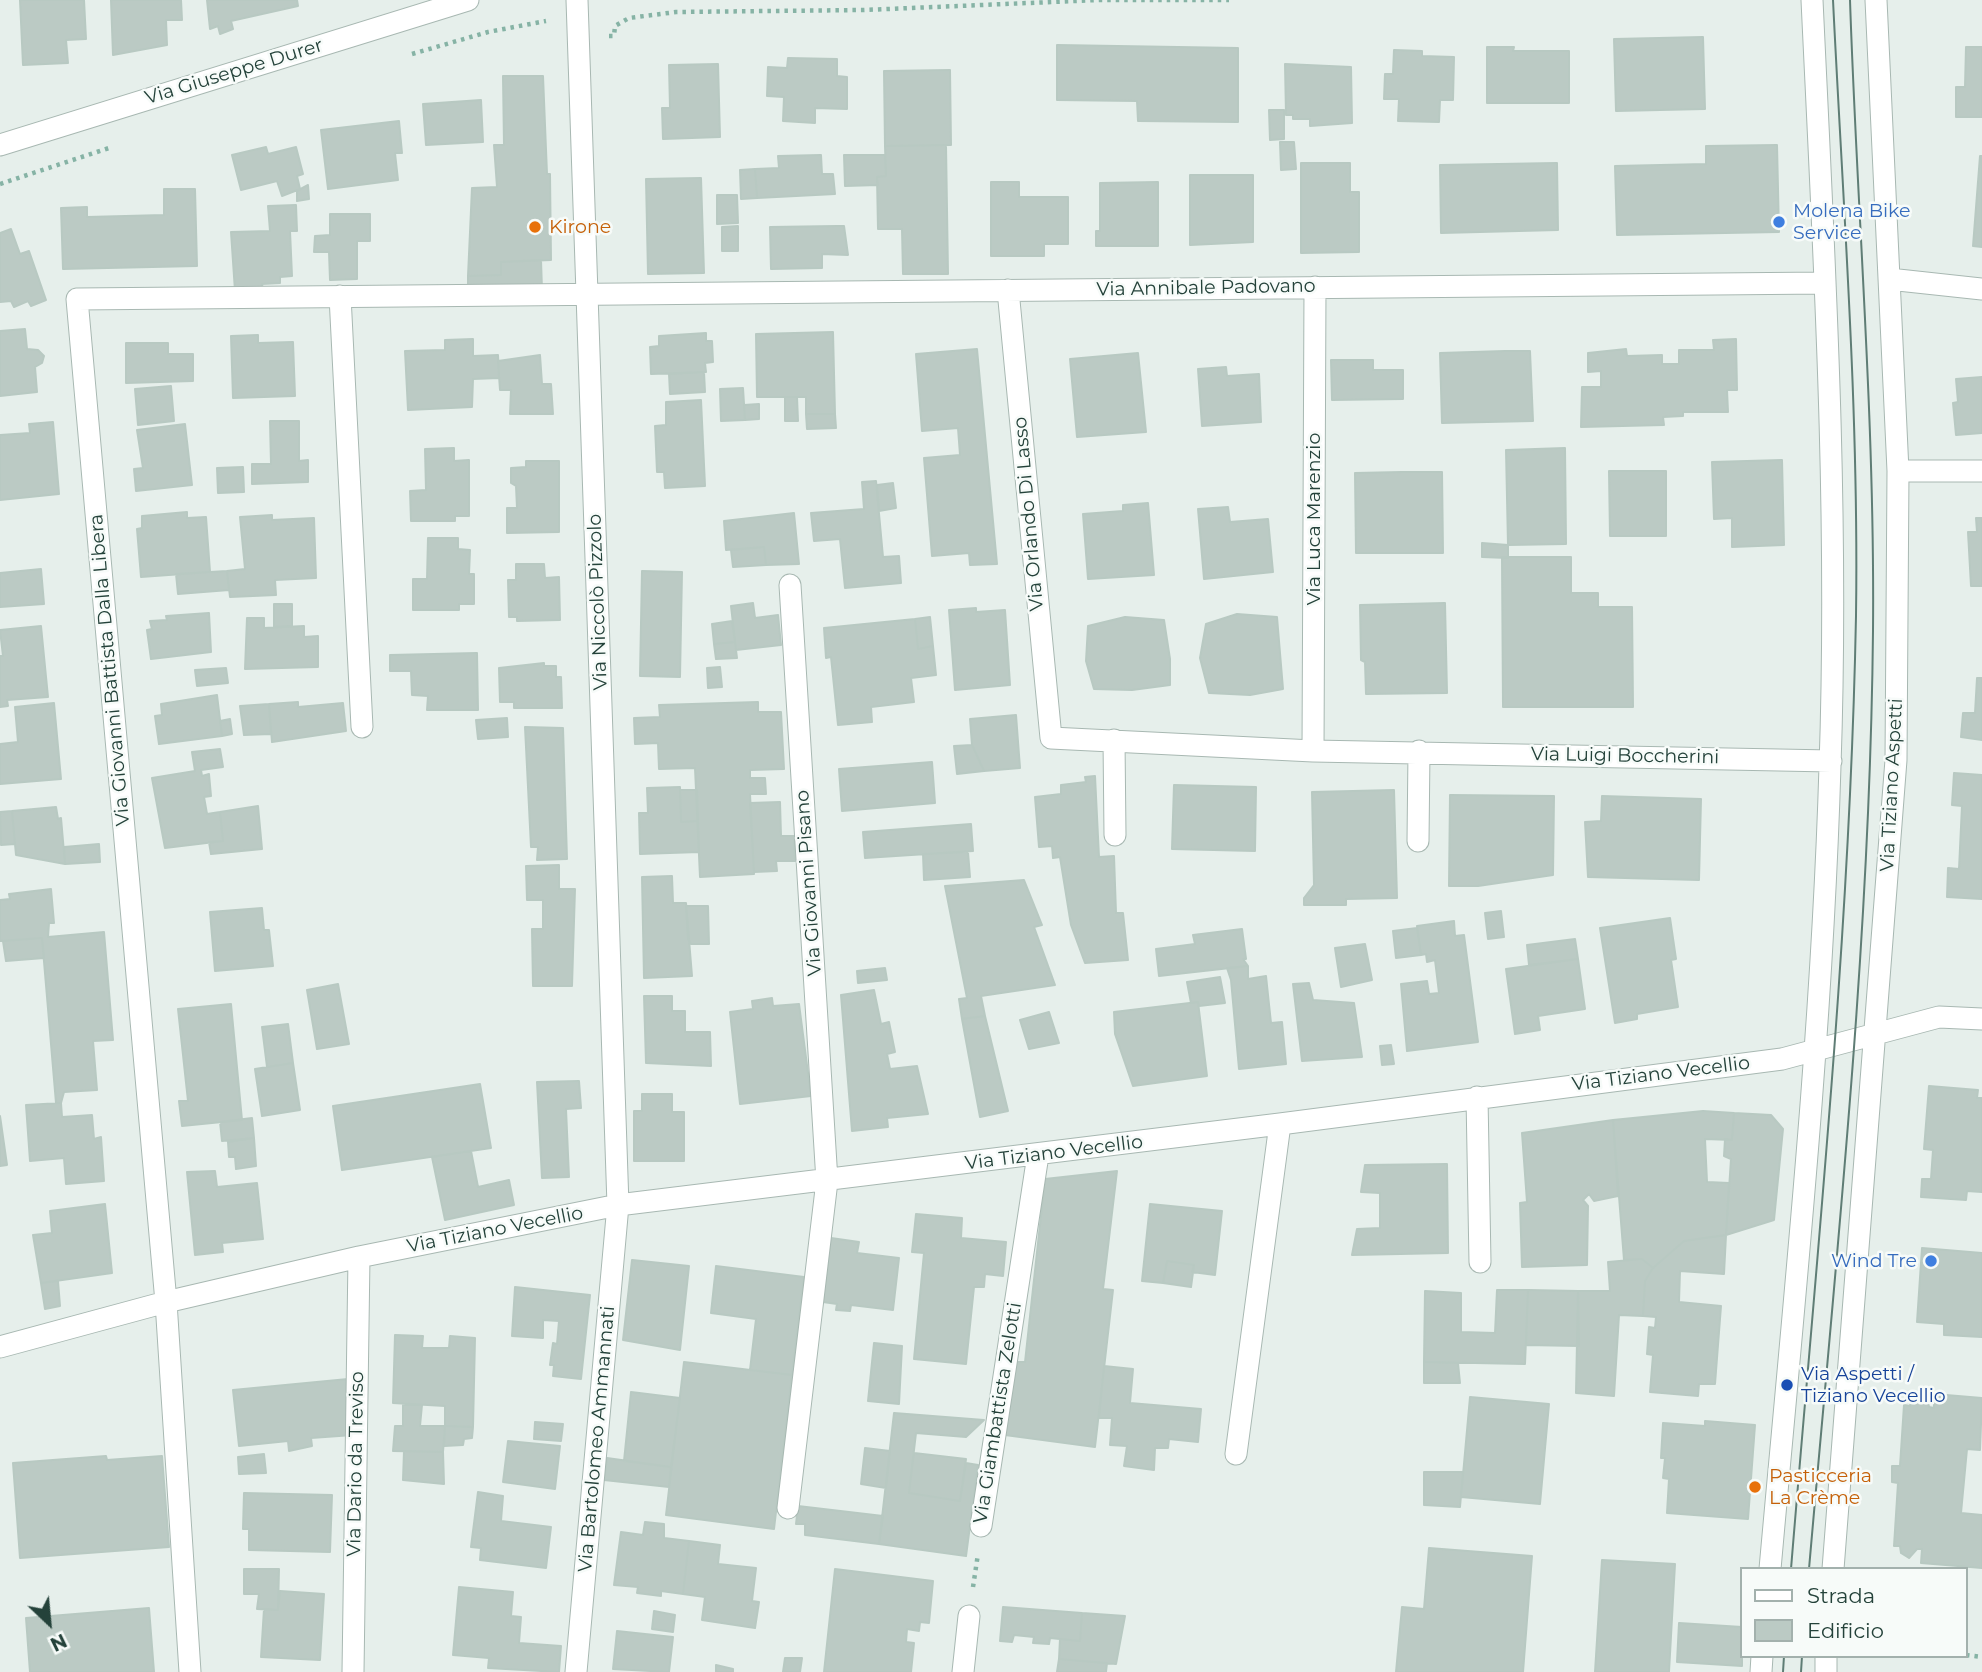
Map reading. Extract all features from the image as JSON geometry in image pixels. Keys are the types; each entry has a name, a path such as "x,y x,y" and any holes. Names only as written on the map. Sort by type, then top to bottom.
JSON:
{"street":[{"name":"Via Giuseppe Durer","path":"0,145 468,0"},
{"name":"Via Niccolò Pizzolo","path":"577,0 618,1205"},
{"path":"1770,1567 1822,976 1831,761 1833,475 1812,0"},
{"name":"Via Tiziano Aspetti","path":"1833,1567 1896,760 1898,471 1876,0"},
{"path":"1889,279 1982,289"},
{"name":"Via Annibale Padovano","path":"588,292 1824,283"},
{"name":"Via Luca Marenzio","path":"1313,751 1315,287"},
{"name":"Via Orlando Di Lasso","path":"1008,290 1051,738"},
{"name":"Via Giovanni Battista Dalla Libera","path":"166,1302 77,299 588,292"},
{"path":"340,296 362,727"},
{"path":"1898,471 1982,471"},
{"name":"Via Giovanni Pisano","path":"790,585 827,1181"},
{"name":"Via Luigi Boccherini","path":"1051,738 1313,751 1831,761"},
{"path":"1114,740 1115,835"},
{"path":"1418,841 1419,751"},
{"name":"Via Tiziano Vecellio","path":"0,1348 166,1302 359,1257 618,1205 1280,1125 1782,1059 1939,1017 1982,1019"},
{"path":"1477,1097 1480,1262"},
{"path":"1236,1454 1280,1125"},
{"name":"Via Giambattista Zelotti","path":"981,1525 1038,1155"},
{"path":"788,1508 827,1181"},
{"name":"Via Bartolomeo Ammannati","path":"576,1672 618,1205"},
{"name":"Via Dario da Treviso","path":"353,1672 359,1257"},
{"path":"166,1302 190,1672"},
{"path":"963,1672 969,1616"}],"path":[{"path":"614,36 615,26 629,18 676,12 1229,0"},
{"path":"410,55 488,32 546,20"},
{"path":"0,184 125,143"},
{"name":"Via Giambattista Zelotti","path":"969,1616 981,1525"}],"building":[{"path":"20,0 84,0 86,39 66,40 68,63 23,65"},
{"path":"111,0 181,0 182,20 166,20 167,45 113,55"},
{"path":"207,0 297,0 298,6 231,21 233,29 220,34 218,26 210,29"},
{"path":"1703,37 1705,109 1616,111 1614,39"},
{"path":"1057,45 1238,48 1238,122 1138,121 1137,101 1057,100"},
{"path":"1487,47 1514,47 1513,51 1569,51 1569,103 1487,103"},
{"path":"1966,47 1982,47 1982,117 1956,117 1956,87 1965,87"},
{"path":"1394,50 1422,51 1422,56 1454,57 1453,100 1440,100 1439,122 1398,121 1399,99 1384,99 1385,74 1393,74"},
{"path":"788,58 837,59 837,76 847,77 847,109 815,108 815,123 783,121 784,97 767,96 768,67 787,68"},
{"path":"718,64 720,137 663,139 662,108 670,108 669,65"},
{"path":"1285,64 1351,67 1352,123 1310,126 1310,119 1293,119 1293,115 1286,115"},
{"path":"950,70 951,145 885,146 884,71"},
{"path":"503,76 543,76 547,174 550,174 551,260 501,262 501,275 468,276 472,188 497,187 494,145 504,145"},
{"path":"481,100 483,142 426,145 423,104"},
{"path":"1269,110 1284,110 1284,139 1270,140"},
{"path":"399,121 402,153 395,153 398,180 328,189 321,130"},
{"path":"1280,142 1294,142 1296,169 1281,170"},
{"path":"946,145 948,274 903,274 902,229 878,229 877,177 886,176 885,146"},
{"path":"1777,145 1779,232 1617,235 1615,166 1706,164 1706,146"},
{"path":"266,147 268,154 296,147 303,174 297,176 300,189 282,196 277,181 241,190 232,155"},
{"path":"821,155 822,174 833,174 835,194 757,198 755,169 779,168 778,156"},
{"path":"844,155 885,155 886,176 877,177 878,185 845,186"},
{"path":"1982,156 1982,247 1973,246"},
{"path":"1301,163 1350,163 1350,192 1359,192 1359,252 1301,253"},
{"path":"1557,163 1558,230 1441,233 1440,165"},
{"path":"755,169 757,198 741,199 740,170"},
{"path":"1190,175 1253,175 1253,242 1190,245"},
{"path":"701,178 704,273 648,274 646,179"},
{"path":"991,182 1019,182 1019,197 1068,197 1068,244 1044,244 1044,256 991,256"},
{"path":"1158,182 1158,246 1096,246 1096,231 1100,231 1100,183"},
{"path":"308,185 309,199 297,201 297,191"},
{"path":"164,189 195,189 197,266 63,269 61,208 87,207 87,217 164,215"},
{"path":"717,195 737,195 738,223 717,224"},
{"path":"296,205 297,231 290,231 292,276 280,277 280,283 262,284 263,290 235,291 231,232 270,231 268,206"},
{"path":"330,214 370,214 370,241 357,241 357,279 330,280 329,252 314,252 315,236 330,235"},
{"path":"738,226 738,251 722,251 722,227"},
{"path":"844,226 848,255 822,254 822,268 771,269 770,227"},
{"path":"11,229 20,254 29,251 46,300 31,306 28,301 14,307 11,301 0,302 0,233"},
{"path":"541,260 542,290 468,291 468,276 501,275 501,262"},
{"path":"25,329 27,349 38,350 44,356 42,363 35,367 37,392 0,396 0,331"},
{"path":"833,332 835,414 806,414 806,397 757,397 756,334"},
{"path":"706,333 706,341 712,341 713,362 705,363 706,372 651,374 650,347 659,346 659,336"},
{"path":"258,335 258,343 293,342 295,396 233,398 231,336"},
{"path":"473,339 473,356 498,355 499,378 473,379 472,407 408,410 405,351 445,350 445,340"},
{"path":"1736,339 1737,390 1727,390 1728,412 1683,412 1683,416 1663,417 1664,425 1581,427 1582,387 1601,387 1601,371 1588,372 1588,353 1626,349 1627,356 1662,355 1662,364 1679,364 1679,350 1714,350 1713,340"},
{"path":"126,343 168,343 168,354 193,354 193,381 126,383"},
{"path":"977,349 997,564 970,565 969,553 932,556 924,458 960,455 958,428 922,431 916,354"},
{"path":"1530,351 1533,421 1442,423 1440,353"},
{"path":"1138,353 1146,432 1077,437 1070,359"},
{"path":"540,355 542,384 551,384 553,414 510,414 511,390 500,390 498,361"},
{"path":"1331,360 1373,360 1373,370 1403,370 1403,399 1332,400"},
{"path":"1226,367 1227,376 1259,374 1261,422 1202,426 1198,369"},
{"path":"704,372 705,392 670,394 669,374"},
{"path":"1982,377 1982,433 1956,435 1953,403 1958,402 1956,379"},
{"path":"171,386 174,421 138,425 135,389"},
{"path":"743,388 745,420 721,421 720,389"},
{"path":"785,397 797,397 798,421 785,421"},
{"path":"701,400 705,486 665,488 664,472 657,472 655,426 666,425 666,402"},
{"path":"759,404 759,419 745,420 744,405"},
{"path":"806,414 835,414 836,428 807,429"},
{"path":"270,421 299,421 299,461 308,460 308,482 252,484 252,464 271,464"},
{"path":"53,422 59,494 0,500 0,435 30,433 29,424"},
{"path":"185,424 192,485 136,491 134,469 143,468 137,430"},
{"path":"454,448 454,461 469,460 469,516 455,516 455,521 411,521 410,491 426,490 425,449"},
{"path":"1565,448 1566,544 1508,545 1506,450"},
{"path":"1782,460 1784,545 1732,547 1732,518 1714,519 1712,462"},
{"path":"526,461 559,461 559,532 507,533 507,508 517,508 516,486 511,483 511,468 526,467"},
{"path":"243,467 244,492 218,493 217,468"},
{"path":"1609,471 1666,471 1666,536 1610,536"},
{"path":"1442,472 1443,553 1356,553 1355,473"},
{"path":"876,481 883,557 899,556 901,583 845,588 840,539 814,541 811,513 864,509 862,482"},
{"path":"893,483 896,508 879,511 877,485"},
{"path":"1148,503 1154,575 1088,579 1083,514 1123,511 1123,505"},
{"path":"1228,507 1230,522 1268,519 1273,572 1204,579 1198,509"},
{"path":"187,512 187,518 206,517 210,572 141,577 137,529 142,528 142,516"},
{"path":"794,513 799,564 766,565 764,547 726,550 724,521"},
{"path":"272,515 272,520 314,518 316,578 275,580 276,595 230,597 227,571 245,569 240,517"},
{"path":"1976,518 1982,518 1982,586 1971,586 1968,532 1977,532"},
{"path":"428,538 458,538 458,549 470,550 469,574 474,574 474,604 459,604 459,610 413,610 413,579 427,579"},
{"path":"1482,543 1508,545 1508,558 1482,557"},
{"path":"764,547 766,565 733,567 731,550"},
{"path":"1502,557 1571,557 1571,593 1598,593 1598,607 1632,607 1633,707 1503,707"},
{"path":"516,564 544,564 545,578 559,577 560,620 517,621 517,617 509,617 508,580 516,580"},
{"path":"41,569 44,604 0,607 0,573"},
{"path":"227,571 229,590 178,594 176,574"},
{"path":"642,571 682,572 680,677 640,676"},
{"path":"753,603 755,618 778,615 781,645 736,650 731,606"},
{"path":"1445,603 1447,693 1366,694 1365,662 1361,660 1360,605"},
{"path":"274,604 292,604 292,626 274,627"},
{"path":"976,608 976,612 1005,610 1010,685 955,690 949,610"},
{"path":"209,613 211,652 151,659 147,630 152,629 150,621 167,620 166,616"},
{"path":"1237,614 1277,617 1283,689 1250,695 1209,693 1200,658 1206,624"},
{"path":"930,617 933,646 918,649 915,619"},
{"path":"1125,617 1164,620 1170,659 1170,685 1132,690 1094,689 1086,661 1088,626"},
{"path":"247,618 264,618 264,628 304,626 304,637 318,636 318,667 245,669"},
{"path":"915,619 918,649 933,646 936,675 911,678 914,702 871,707 872,722 838,725 831,657 826,658 824,628"},
{"path":"732,621 735,642 714,644 712,624"},
{"path":"41,626 48,697 7,700 8,706 0,707 0,656 3,656 0,630"},
{"path":"735,642 737,658 716,659 714,644"},
{"path":"477,653 478,710 427,710 428,696 412,695 411,671 390,671 390,655"},
{"path":"544,663 544,666 556,666 556,677 561,677 562,708 514,708 514,702 500,702 499,668"},
{"path":"720,667 722,687 708,688 707,668"},
{"path":"226,668 228,683 197,686 195,670"},
{"path":"1977,678 1982,678 1982,740 1961,737 1963,713 1975,713"},
{"path":"217,695 222,736 159,744 155,716 162,715 161,704"},
{"path":"298,702 298,707 343,703 346,731 272,742 269,704"},
{"path":"758,702 758,712 781,712 784,769 750,770 750,778 765,778 766,794 750,794 754,874 700,877 695,768 659,769 658,743 635,744 634,718 660,717 659,705"},
{"path":"54,703 61,779 0,784 0,744 18,742 15,707"},
{"path":"269,704 271,734 244,735 240,706"},
{"path":"1016,715 1020,768 984,771 972,745 970,719"},
{"path":"507,718 508,737 478,739 476,720"},
{"path":"230,719 232,734 222,736 220,721"},
{"path":"525,727 563,728 567,859 537,860 538,847 531,847"},
{"path":"972,745 984,771 957,774 954,746"},
{"path":"220,749 223,767 201,770 202,776 209,774 211,796 204,797 207,814 220,812 223,841 165,848 152,778 195,771 192,752"},
{"path":"932,762 935,803 842,811 839,769"},
{"path":"1954,773 1982,775 1982,899 1947,897 1948,868 1959,869 1962,806 1952,805"},
{"path":"1095,776 1099,857 1114,856 1116,913 1123,913 1128,960 1085,963 1071,925 1060,857 1053,858 1052,846 1039,847 1035,797 1061,794 1061,785 1086,782 1085,777"},
{"path":"1174,785 1256,787 1255,851 1172,849"},
{"path":"680,787 681,822 698,821 699,852 640,854 639,813 648,813 647,788"},
{"path":"680,790 697,790 698,821 681,822"},
{"path":"1394,790 1397,898 1346,899 1346,905 1304,905 1304,898 1314,885 1312,792"},
{"path":"1450,795 1554,796 1553,875 1478,886 1449,886"},
{"path":"1602,796 1701,799 1699,880 1588,877 1585,822 1601,821"},
{"path":"780,802 781,836 794,836 795,861 776,861 777,871 754,872 750,803"},
{"path":"258,806 262,849 211,854 209,842 223,841 220,812"},
{"path":"56,807 58,819 61,818 65,864 16,855 12,811"},
{"path":"12,811 15,844 1,845 0,812"},
{"path":"971,824 973,851 865,858 863,832"},
{"path":"99,844 100,862 65,864 64,847"},
{"path":"968,852 970,877 924,880 923,854"},
{"path":"559,865 559,889 575,889 572,986 533,986 532,929 543,929 543,900 527,900 526,866"},
{"path":"672,876 673,903 686,903 692,976 644,978 642,877"},
{"path":"1024,880 1042,925 1034,927 1055,985 981,996 985,1016 962,1019 959,999 967,998 945,886"},
{"path":"51,889 54,923 49,923 48,937 104,932 113,1040 93,1041 97,1090 64,1092 61,1103 56,1103 42,938 0,941 0,900 10,899 9,894"},
{"path":"686,906 708,906 709,944 691,944 688,939"},
{"path":"262,908 264,930 269,930 273,966 215,971 210,912"},
{"path":"1501,911 1504,937 1488,939 1485,913"},
{"path":"1670,918 1676,959 1671,960 1678,1007 1637,1014 1637,1019 1615,1023 1600,928"},
{"path":"1454,921 1455,936 1464,935 1478,1042 1407,1051 1401,984 1427,981 1429,994 1439,993 1435,960 1427,962 1426,954 1421,955 1417,926"},
{"path":"1417,928 1421,955 1396,958 1393,931"},
{"path":"1242,929 1246,959 1243,959 1248,966 1159,976 1156,949 1195,944 1193,935"},
{"path":"42,938 44,958 6,961 3,941"},
{"path":"1575,939 1578,959 1529,965 1527,945"},
{"path":"1365,944 1372,980 1341,987 1335,948"},
{"path":"1578,959 1585,1009 1538,1016 1540,1030 1515,1034 1506,969"},
{"path":"1248,966 1248,979 1266,976 1271,1023 1282,1022 1286,1064 1239,1069 1231,980 1227,968"},
{"path":"885,968 887,980 858,983 857,971"},
{"path":"1220,977 1225,1003 1199,1006 1198,1002 1191,1003 1187,982"},
{"path":"1309,983 1313,1000 1354,1003 1362,1057 1302,1061 1293,984"},
{"path":"338,984 349,1044 317,1049 307,990"},
{"path":"874,990 881,1024 889,1022 895,1052 887,1054 890,1069 917,1066 928,1114 887,1118 888,1127 852,1131 841,995"},
{"path":"644,996 672,996 672,1011 685,1011 685,1032 710,1032 711,1066 646,1063"},
{"path":"772,998 773,1006 799,1004 811,1096 740,1104 730,1012 753,1009 752,1001"},
{"path":"1198,1002 1207,1076 1133,1086 1115,1034 1114,1012"},
{"path":"231,1004 242,1120 182,1126 179,1101 188,1101 178,1009"},
{"path":"1049,1012 1059,1043 1029,1049 1020,1020"},
{"path":"985,1016 1008,1111 980,1117 962,1019"},
{"path":"288,1024 293,1063 267,1067 262,1027"},
{"path":"1391,1045 1394,1064 1382,1065 1380,1046"},
{"path":"293,1063 300,1110 262,1116 255,1069"},
{"path":"579,1081 581,1108 566,1109 569,1177 542,1178 537,1082"},
{"path":"480,1084 491,1148 342,1170 333,1106"},
{"path":"1929,1086 1978,1090 1977,1098 1982,1098 1982,1192 1967,1191 1966,1200 1921,1197 1922,1179 1931,1179 1933,1150 1924,1149"},
{"path":"642,1094 672,1094 672,1112 684,1112 684,1161 634,1161 634,1111 642,1111"},
{"path":"61,1103 62,1117 92,1115 94,1139 101,1137 104,1181 66,1184 64,1158 30,1161 26,1105"},
{"path":"1703,1111 1734,1113 1732,1140 1705,1139 1707,1182 1729,1183 1726,1235 1684,1241 1653,1268 1642,1259 1624,1260 1613,1120"},
{"path":"1734,1113 1771,1115 1783,1129 1774,1220 1726,1235 1731,1159 1724,1156 1725,1139 1732,1140"},
{"path":"0,1116 7,1165 0,1166"},
{"path":"252,1118 254,1138 222,1141 220,1122"},
{"path":"1613,1120 1618,1196 1594,1201 1589,1194 1583,1200 1588,1206 1587,1265 1522,1267 1520,1203 1527,1202 1522,1133"},
{"path":"254,1138 256,1166 236,1169 235,1157 229,1157 228,1142"},
{"path":"471,1151 478,1187 509,1180 514,1205 445,1220 432,1157"},
{"path":"1447,1164 1448,1253 1352,1255 1357,1229 1380,1228 1380,1193 1361,1192 1365,1165"},
{"path":"215,1171 217,1187 257,1183 263,1239 222,1243 223,1252 195,1255 187,1172"},
{"path":"1117,1171 1103,1289 1113,1290 1095,1447 1005,1435 1016,1362 1025,1362 1045,1179"},
{"path":"105,1204 112,1273 41,1283 33,1235 52,1233 50,1211"},
{"path":"1150,1204 1222,1211 1215,1275 1192,1272 1194,1265 1167,1261 1163,1283 1142,1281"},
{"path":"916,1214 962,1218 961,1238 1006,1242 1003,1276 985,1274 984,1287 974,1287 966,1364 914,1359 924,1253 912,1252"},
{"path":"1726,1235 1724,1274 1680,1271 1679,1302 1721,1306 1715,1384 1699,1384 1698,1396 1650,1392 1653,1355 1647,1354 1649,1327 1655,1328 1656,1317 1643,1316 1645,1281 1653,1268 1684,1241"},
{"path":"831,1238 859,1242 857,1253 899,1258 893,1310 851,1305 850,1311 836,1310 837,1304 823,1302"},
{"path":"1922,1248 1982,1253 1982,1337 1944,1335 1944,1324 1917,1322"},
{"path":"1642,1259 1653,1268 1645,1281 1643,1316 1619,1315 1614,1396 1576,1393 1578,1291 1610,1291 1608,1262"},
{"path":"632,1260 689,1266 680,1350 623,1340"},
{"path":"1167,1261 1194,1265 1191,1287 1163,1283"},
{"path":"716,1266 804,1277 792,1375 750,1370 756,1319 711,1313"},
{"path":"58,1281 60,1306 45,1309 41,1283"},
{"path":"515,1287 590,1295 581,1379 553,1376 554,1365 550,1365 553,1343 557,1344 559,1321 543,1320 543,1338 512,1336"},
{"path":"1497,1290 1528,1290 1525,1364 1424,1362 1425,1291 1461,1293 1461,1332 1495,1333"},
{"path":"1528,1290 1578,1291 1579,1346 1526,1345"},
{"path":"395,1335 423,1336 422,1348 449,1348 450,1336 475,1338 473,1427 445,1426 445,1406 393,1403"},
{"path":"874,1343 902,1346 899,1404 868,1401"},
{"path":"684,1362 792,1375 774,1529 666,1515"},
{"path":"1424,1362 1458,1363 1460,1383 1424,1383"},
{"path":"1104,1366 1133,1369 1130,1403 1201,1409 1198,1442 1169,1439 1168,1448 1155,1448 1154,1470 1124,1466 1127,1446 1110,1445 1112,1418 1099,1418"},
{"path":"348,1379 353,1435 311,1438 312,1446 289,1451 288,1441 239,1446 233,1390"},
{"path":"631,1392 680,1398 671,1467 624,1461"},
{"path":"1934,1394 1982,1398 1980,1450 1967,1449 1961,1513 1982,1515 1982,1568 1921,1563 1922,1549 1917,1549 1909,1558 1901,1553 1900,1546 1894,1546 1898,1483 1892,1482 1892,1466 1900,1466 1904,1405 1910,1406 1912,1398 1920,1395 1928,1401 1929,1407 1934,1408"},
{"path":"1470,1397 1549,1404 1540,1504 1461,1497"},
{"path":"403,1405 422,1405 420,1426 445,1426 443,1452 393,1451 395,1426 403,1426"},
{"path":"894,1413 984,1420 966,1437 916,1433 909,1493 960,1501 966,1463 978,1465 966,1556 879,1544"},
{"path":"1705,1421 1755,1425 1748,1519 1667,1513 1669,1479 1663,1478 1665,1458 1661,1458 1663,1423 1705,1426"},
{"path":"535,1422 563,1424 561,1441 534,1439"},
{"path":"445,1426 473,1427 472,1438 464,1439 463,1445 444,1446"},
{"path":"508,1441 560,1446 555,1489 503,1482"},
{"path":"865,1448 890,1451 886,1488 861,1484"},
{"path":"404,1451 443,1452 444,1484 403,1480"},
{"path":"914,1453 966,1459 960,1501 909,1493"},
{"path":"264,1454 266,1473 239,1474 238,1457"},
{"path":"106,1456 107,1460 162,1456 169,1547 20,1558 13,1463"},
{"path":"607,1458 671,1467 669,1487 604,1480"},
{"path":"1424,1472 1463,1472 1460,1507 1424,1505"},
{"path":"478,1492 503,1496 501,1521 551,1527 546,1568 480,1560 481,1548 471,1547"},
{"path":"244,1493 332,1495 330,1552 249,1550 249,1529 243,1529"},
{"path":"798,1506 883,1516 879,1544 805,1535 805,1524 796,1524"},
{"path":"645,1522 664,1524 664,1538 689,1541 683,1594 661,1591 661,1596 637,1593 638,1587 614,1585 621,1532 643,1535"},
{"path":"689,1541 720,1545 718,1564 756,1568 752,1601 759,1602 755,1628 702,1620 705,1597 683,1594"},
{"path":"1429,1548 1532,1556 1523,1672 1396,1672 1402,1607 1424,1609"},
{"path":"1602,1560 1675,1564 1669,1672 1595,1672"},
{"path":"244,1569 279,1569 278,1610 257,1609 259,1594 244,1594"},
{"path":"835,1569 933,1581 929,1623 920,1622 919,1631 907,1629 906,1642 914,1643 911,1672 824,1672"},
{"path":"459,1587 513,1592 511,1616 521,1617 519,1643 561,1646 559,1672 488,1668 489,1658 453,1655"},
{"path":"280,1591 324,1594 320,1660 261,1657 264,1609 278,1610"},
{"path":"1003,1607 1082,1613 1080,1641 1050,1638 1049,1644 1033,1643 1034,1637 1014,1635 1012,1642 1000,1641"},
{"path":"149,1608 154,1672 30,1672 26,1618"},
{"path":"654,1611 675,1615 673,1632 652,1629"},
{"path":"1082,1613 1125,1616 1116,1664 1059,1659 1060,1639 1080,1641"},
{"path":"1679,1623 1741,1627 1742,1666 1677,1662"},
{"path":"617,1631 673,1637 669,1672 613,1669"},
{"path":"785,1658 802,1658 800,1672 783,1672"},
{"path":"1059,1659 1107,1663 1106,1672 1057,1672"},
{"path":"716,1665 733,1669 733,1672 716,1672"}],"tram line":[{"path":"1791,1567 1840,973 1853,735 1856,616 1853,385 1833,0"},
{"path":"1809,1567 1859,983 1870,748 1873,631 1871,473 1850,0"},
{"path":"1783,1672 1784,1658"},
{"path":"1801,1672 1802,1658"}],"place":[{"name":"Molena Bike Service","path":"1779,222"},
{"name":"Kirone","path":"535,227"},
{"name":"Wind Tre","path":"1931,1261"},
{"name":"Via Aspetti / Tiziano Vecellio","path":"1787,1385"},
{"name":"Pasticceria La Crème","path":"1755,1487"}]}
